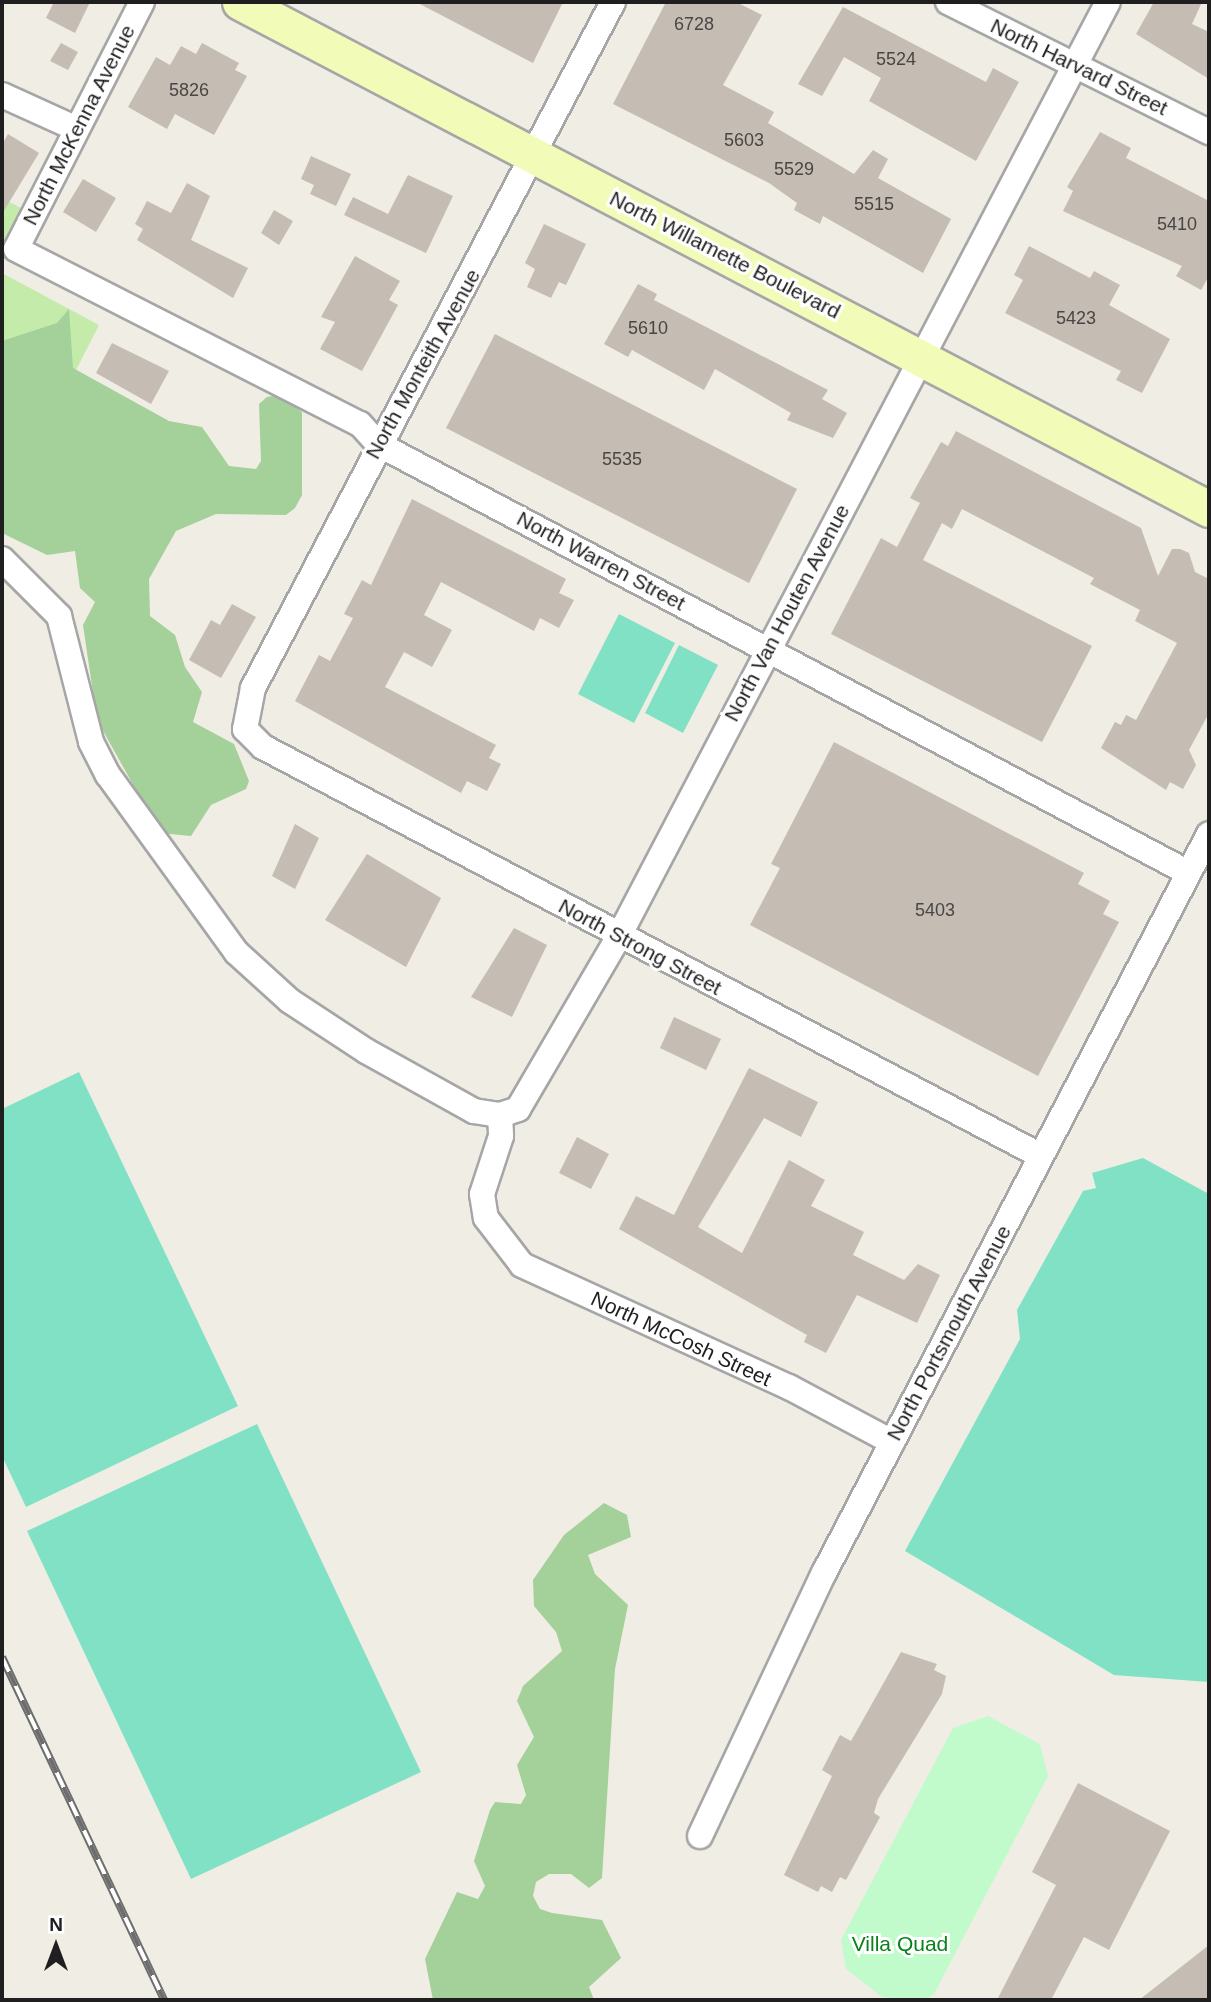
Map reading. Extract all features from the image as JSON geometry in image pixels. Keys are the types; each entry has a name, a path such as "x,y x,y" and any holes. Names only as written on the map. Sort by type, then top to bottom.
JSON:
{"main road":[{"name":"North Willamette Boulevard","path":"240,2 1209,509"}],"street":[{"name":"North McKenna Avenue","path":"16,249 142,2"},
{"name":"North Monteith Avenue","path":"245,729 253,688 378,443 402,410 613,2"},
{"name":"North Harvard Street","path":"948,2 1209,132"},
{"name":"North Van Houten Avenue","path":"500,1115 518,1109 546,1072 1108,2"},
{"path":"2,95 77,129"},
{"name":"North Warren Street","path":"16,249 360,425 378,443 1189,873"},
{"path":"2,559 59,616 91,742 108,775 236,952 321,1023 474,1111 500,1115"},
{"name":"North Strong Street","path":"245,729 263,747 1041,1156"},
{"name":"North Portsmouth Avenue","path":"700,1836 892,1442 1209,834"},
{"name":"North McCosh Street","path":"500,1115 502,1136 482,1194 485,1218 522,1265 892,1442"}],"green space":[{"path":"2,198 21,208 2,245"},
{"path":"2,273 99,325 70,382 2,350"},
{"path":"69,309 73,368 169,421 202,427 229,466 256,469 261,461 259,404 267,397 278,395 302,412 302,495 295,508 286,515 216,514 176,531 149,579 150,616 175,635 185,667 202,692 193,722 234,744 249,781 246,789 211,805 191,836 160,833 97,720 83,625 95,602 80,588 75,551 47,555 2,533 2,341 57,323"},
{"path":"619,614 675,643 634,723 578,694"},
{"path":"679,645 718,665 683,733 645,713"},
{"path":"79,1072 238,1406 26,1507 2,1456 2,1109"},
{"path":"1143,1158 1209,1194 1209,1682 1114,1675 905,1551 1020,1339 1017,1310 1083,1191 1096,1188 1092,1173"},
{"path":"257,1424 421,1772 191,1879 27,1531"},
{"path":"604,1503 627,1515 631,1537 588,1555 595,1574 628,1605 615,1669 602,1878 589,1888 571,1874 549,1874 536,1882 533,1896 540,1909 602,1920 621,1958 589,1987 594,2000 433,2000 425,1959 457,1892 478,1899 485,1886 474,1861 490,1810 495,1802 521,1804 526,1795 517,1765 534,1737 517,1701 523,1686 562,1651 556,1632 534,1606 533,1580 564,1535"},
{"name":"Villa Quad","path":"988,1716 1040,1744 1048,1776 934,1994 926,2000 882,1997 846,1969 841,1940 953,1728"}],"building":[{"path":"54,2 90,2 75,33 46,18"},
{"path":"416,2 563,2 533,63"},
{"path":"666,2 736,2 762,15 723,85 774,112 768,123 854,174 873,150 888,159 878,178 951,219 923,273 823,216 820,224 794,210 797,203 769,183 613,104"},
{"path":"1154,2 1202,2 1192,24 1209,32 1209,79 1136,34"},
{"path":"843,7 986,82 993,68 1019,82 976,161 869,101 881,78 844,57 822,96 798,84"},
{"path":"61,43 78,52 68,70 50,61"},
{"path":"202,43 239,63 235,70 247,76 214,135 175,114 167,129 128,107 156,57 170,65 181,46 196,54"},
{"path":"1100,132 1131,148 1126,158 1209,201 1209,276 1201,290 1176,276 1182,266 1063,211 1073,191 1067,187"},
{"path":"8,134 39,153 2,214 2,145"},
{"path":"311,156 351,174 336,206 310,194 314,185 301,179"},
{"path":"408,175 453,196 426,253 344,215 353,197 388,214"},
{"path":"83,179 116,198 96,232 63,212"},
{"path":"187,183 210,196 191,240 248,268 233,298 137,240 143,229 135,224 147,201 171,213"},
{"path":"274,210 293,221 279,245 261,233"},
{"path":"544,224 586,244 566,285 559,282 551,298 527,287 535,269 525,263"},
{"path":"1029,246 1090,278 1094,271 1120,285 1109,305 1170,339 1142,393 1116,380 1121,371 1005,313 1023,280 1014,275"},
{"path":"355,256 400,281 389,300 398,305 362,371 320,349 335,322 321,317"},
{"path":"638,284 657,294 654,300 828,390 822,399 847,413 833,438 787,420 791,413 715,369 704,390 632,350 628,357 604,344"},
{"path":"495,334 797,489 749,583 446,428"},
{"path":"112,343 169,371 151,404 96,373"},
{"path":"956,431 1141,528 1158,576 1172,549 1180,549 1189,553 1195,572 1209,579 1209,713 1189,750 1196,765 1183,789 1170,782 1166,790 1101,748 1115,722 1121,725 1126,715 1136,720 1177,643 1135,621 1140,610 1090,584 1094,578 962,509 952,529 942,523 923,560 1092,646 1042,742 831,634 881,538 897,547 920,503 910,498 941,442 948,446"},
{"path":"412,499 566,579 559,593 574,600 559,628 540,618 534,631 441,582 424,615 452,630 432,667 404,652 385,687 496,745 489,758 501,764 487,791 467,781 461,793 295,701 319,655 330,661 353,618 344,614 362,580 371,585"},
{"path":"232,604 256,617 221,678 189,660 211,620 220,625"},
{"path":"834,742 1084,873 1078,884 1110,901 1103,914 1119,922 1038,1076 750,925 780,868 771,864"},
{"path":"295,824 319,838 295,889 272,876"},
{"path":"367,854 441,898 406,967 325,920"},
{"path":"514,928 547,945 512,1017 471,997"},
{"path":"674,1017 721,1039 706,1070 660,1048"},
{"path":"749,1068 818,1102 801,1137 764,1118 698,1227 742,1253 789,1160 825,1180 811,1206 864,1232 853,1255 904,1280 918,1264 940,1275 917,1323 857,1295 826,1353 804,1342 807,1335 619,1229 636,1196 674,1215"},
{"path":"577,1137 609,1154 591,1189 559,1173"},
{"path":"901,1652 937,1664 934,1670 946,1676 942,1694 878,1799 874,1813 880,1817 846,1880 840,1877 832,1892 821,1886 818,1892 784,1875 832,1776 822,1770 840,1735 851,1741"},
{"path":"1078,1783 1170,1831 1109,1950 1084,1937 1051,2000 997,2000 1056,1885 1032,1872"},
{"path":"1209,1945 1209,2000 1139,2000"}],"railway":[{"path":"2,1657 164,2000"}]}
